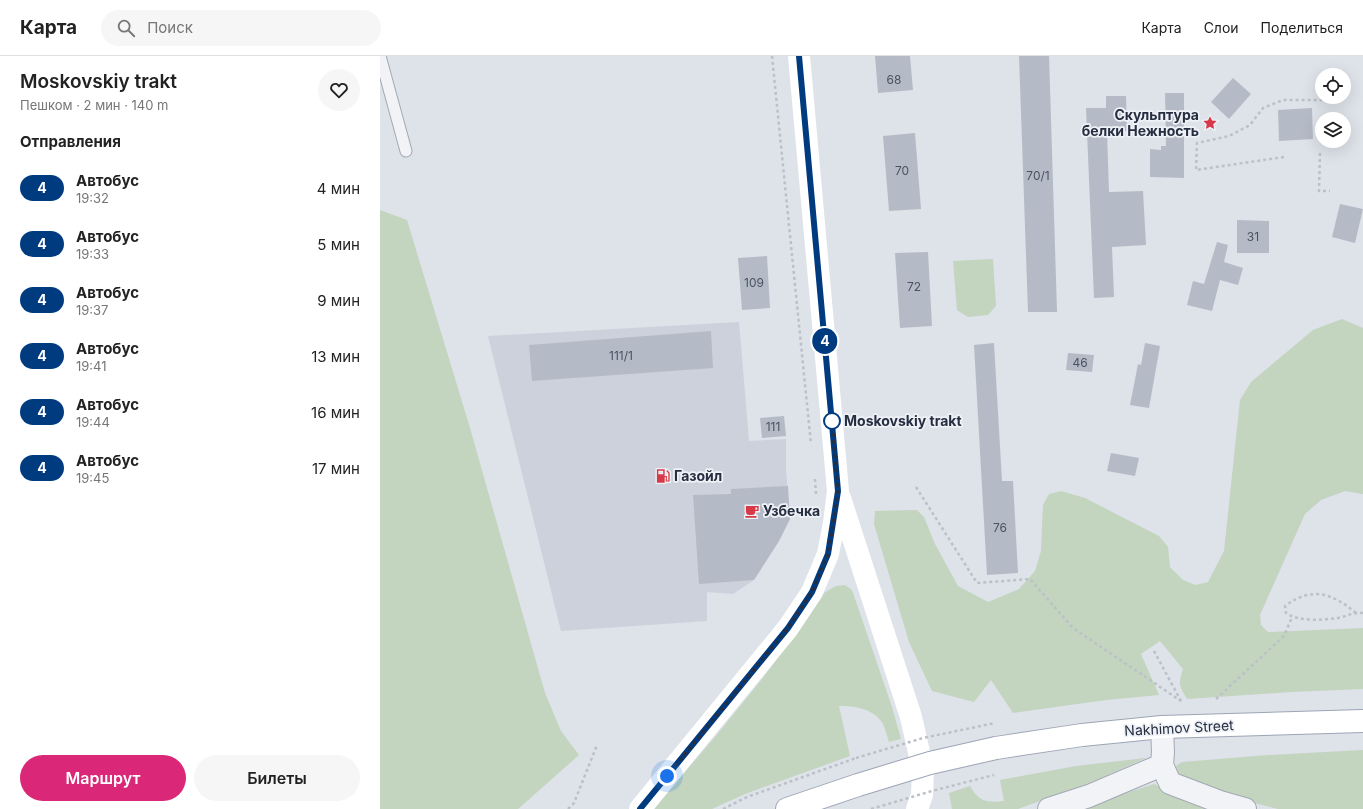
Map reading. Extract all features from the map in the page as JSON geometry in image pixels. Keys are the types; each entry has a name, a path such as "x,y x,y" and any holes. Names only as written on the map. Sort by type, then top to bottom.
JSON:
{"main road":[{"path":"799,56 838,491 912,725 923,770 922,795 917,809"},
{"path":"640,809 788,628 812,592 828,554 838,491"},
{"name":"Nakhimov Street","path":"787,809 930,762 996,748 1082,735 1162,727 1363,721"}],"street":[{"path":"1162,727 1162,765 1170,783 1220,802 1245,809"},
{"path":"1049,809 1089,796 1162,765"}],"lane":[{"path":"380,56 406,151"}],"path":[{"path":"772,56 812,451"},
{"path":"1284,157 1196,170 1197,143 1230,136 1250,125 1263,108 1283,100 1315,100"},
{"path":"1320,153 1319,191 1330,191"},
{"path":"814,473 816,501"},
{"path":"916,487 977,583 1030,579 1073,628 1181,701 1154,651"},
{"path":"1356,612 1343,602 1322,594 1310,594 1296,598 1285,606 1286,612 1292,617 1327,619 1340,618 1356,612 1363,613"},
{"path":"1216,699 1284,636 1292,617"},
{"path":"723,809 748,797 856,758 923,738 996,723"},
{"path":"568,809 574,803 597,746"},
{"path":"871,809 932,791 994,776"}],"shaded area":[{"path":"739,322 749,441 786,439 786,470 790,519 779,541 754,580 733,594 707,592 707,621 561,631 488,336"}],"green space":[{"path":"380,210 407,220 470,428 545,693 561,731 579,755 518,809 380,809"},
{"path":"993,259 996,306 988,315 968,317 957,310 953,261"},
{"path":"1342,319 1363,328 1363,494 1345,491 1321,500 1305,514 1260,615 1261,625 1268,632 1363,628 1363,689 1187,699 1180,685 1180,678 1183,669 1160,641 1141,654 1159,695 1106,700 1013,713 991,680 974,702 932,691 909,642 874,524 875,511 917,510 924,517 935,544 958,586 988,602 1019,589 1035,571 1041,551 1043,505 1049,494 1061,491 1085,498 1159,536 1168,547 1170,567 1183,580 1195,585 1208,582 1224,551 1240,400 1251,382 1313,330"},
{"path":"845,585 852,590 892,707 901,739 889,742 885,728 872,713 856,707 839,706 850,756 745,794 712,809 653,809 715,737 762,679 807,619 824,593 836,586"},
{"path":"1363,750 1363,809 1278,809 1243,800 1242,809 1076,809 1154,784 1175,794 1185,778 1177,773 1176,766 1182,762 1268,755"},
{"path":"1146,758 1092,782 1018,809 952,809 949,793 970,786 980,798 984,800 993,802 1004,801 1000,780 1076,766"}],"building":[{"path":"875,56 910,56 913,90 878,93"},
{"path":"1019,56 1049,56 1057,312 1028,312"},
{"path":"1233,78 1251,94 1229,119 1211,102"},
{"path":"1165,93 1184,93 1184,178 1150,177 1150,149 1161,150 1161,146 1166,146"},
{"path":"1106,96 1126,96 1127,131 1107,131 1109,192 1143,191 1146,245 1112,247 1114,297 1094,298 1086,108 1106,108"},
{"path":"1312,108 1313,139 1279,141 1278,110"},
{"path":"915,133 921,209 889,211 883,136"},
{"path":"1340,204 1363,209 1355,243 1332,237"},
{"path":"1237,220 1269,221 1269,253 1237,253"},
{"path":"1217,242 1228,245 1224,262 1243,268 1238,285 1220,280 1212,311 1187,305 1193,281 1204,284"},
{"path":"928,252 932,326 900,328 895,253"},
{"path":"767,256 770,308 742,310 738,258"},
{"path":"711,331 713,368 532,381 529,345"},
{"path":"994,343 1002,481 1013,481 1018,573 987,575 974,345"},
{"path":"1145,343 1160,346 1149,408 1130,405 1138,364 1141,365"},
{"path":"1068,353 1094,355 1092,372 1066,370"},
{"path":"784,416 786,436 762,438 760,418"},
{"path":"1111,453 1139,458 1135,476 1107,471"},
{"path":"788,486 790,519 779,541 754,580 699,584 693,495 731,494 731,489"}],"bus line":[{"name":"4","path":"640,809 788,628 812,592 828,554 838,491 799,56"}],"place":[{"name":"Скульптура белки Нежность","path":"1210,123"},
{"name":"Moskovskiy trakt","path":"832,421"},
{"name":"Газойл","path":"663,476"},
{"name":"Узбечка","path":"752,511"}],"route":[{"path":"667,776 788,628 812,592 828,554 838,491 832,421"}]}
